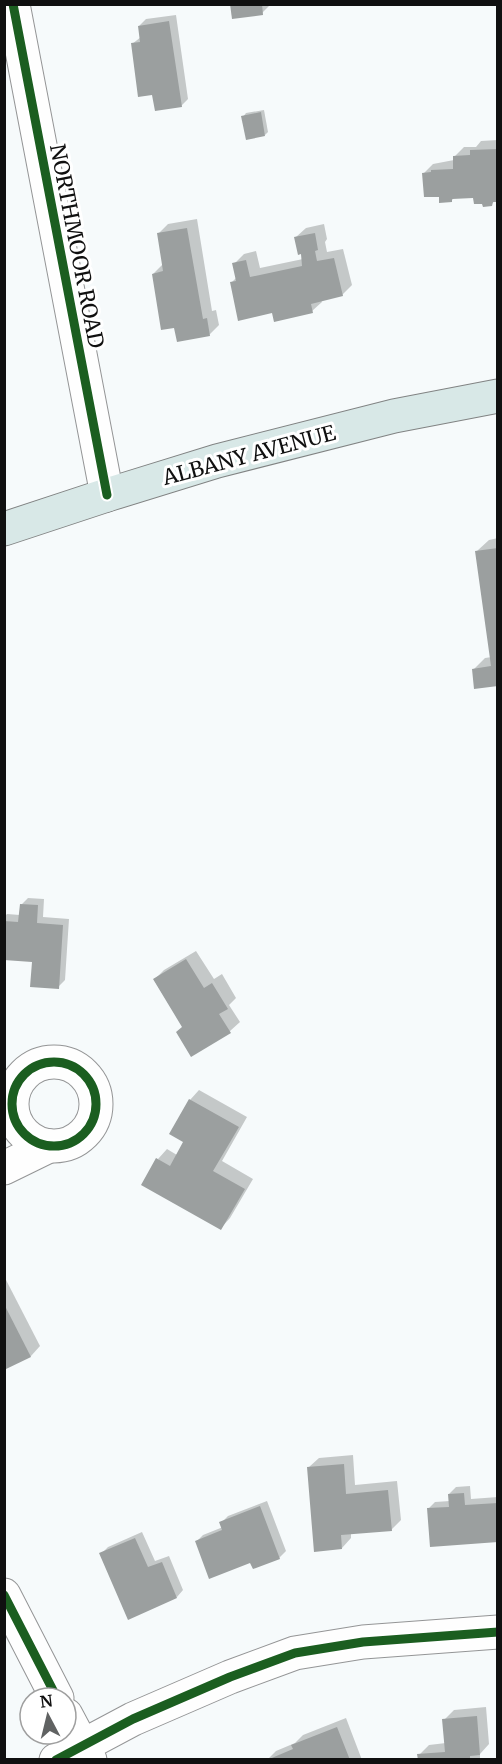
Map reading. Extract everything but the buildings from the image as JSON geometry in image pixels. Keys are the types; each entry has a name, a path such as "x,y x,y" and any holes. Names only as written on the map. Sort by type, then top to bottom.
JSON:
{"highway":[{"name":"ALBANY AVENUE","path":"4,529 216,462 394,416 498,396"}],"street":[{"name":"NORTHMOOR ROAD","path":"13,4 107,495"},
{"path":"4,1168 49,1146"},
{"path":"4,1595 51,1686"},
{"path":"76,1755 133,1719 230,1677 295,1653 363,1642 498,1632"}],"cycle path":[{"path":"13,4 107,495"},
{"path":"54,1062 70,1065 84,1074 93,1088 96,1104 93,1120 84,1134 70,1143 54,1146 38,1143 24,1134 15,1120 12,1104 15,1088 24,1074 38,1065 54,1062"},
{"path":"4,1595 51,1686"},
{"path":"56,1760 133,1719 230,1677 295,1653 363,1642 498,1632"}]}
